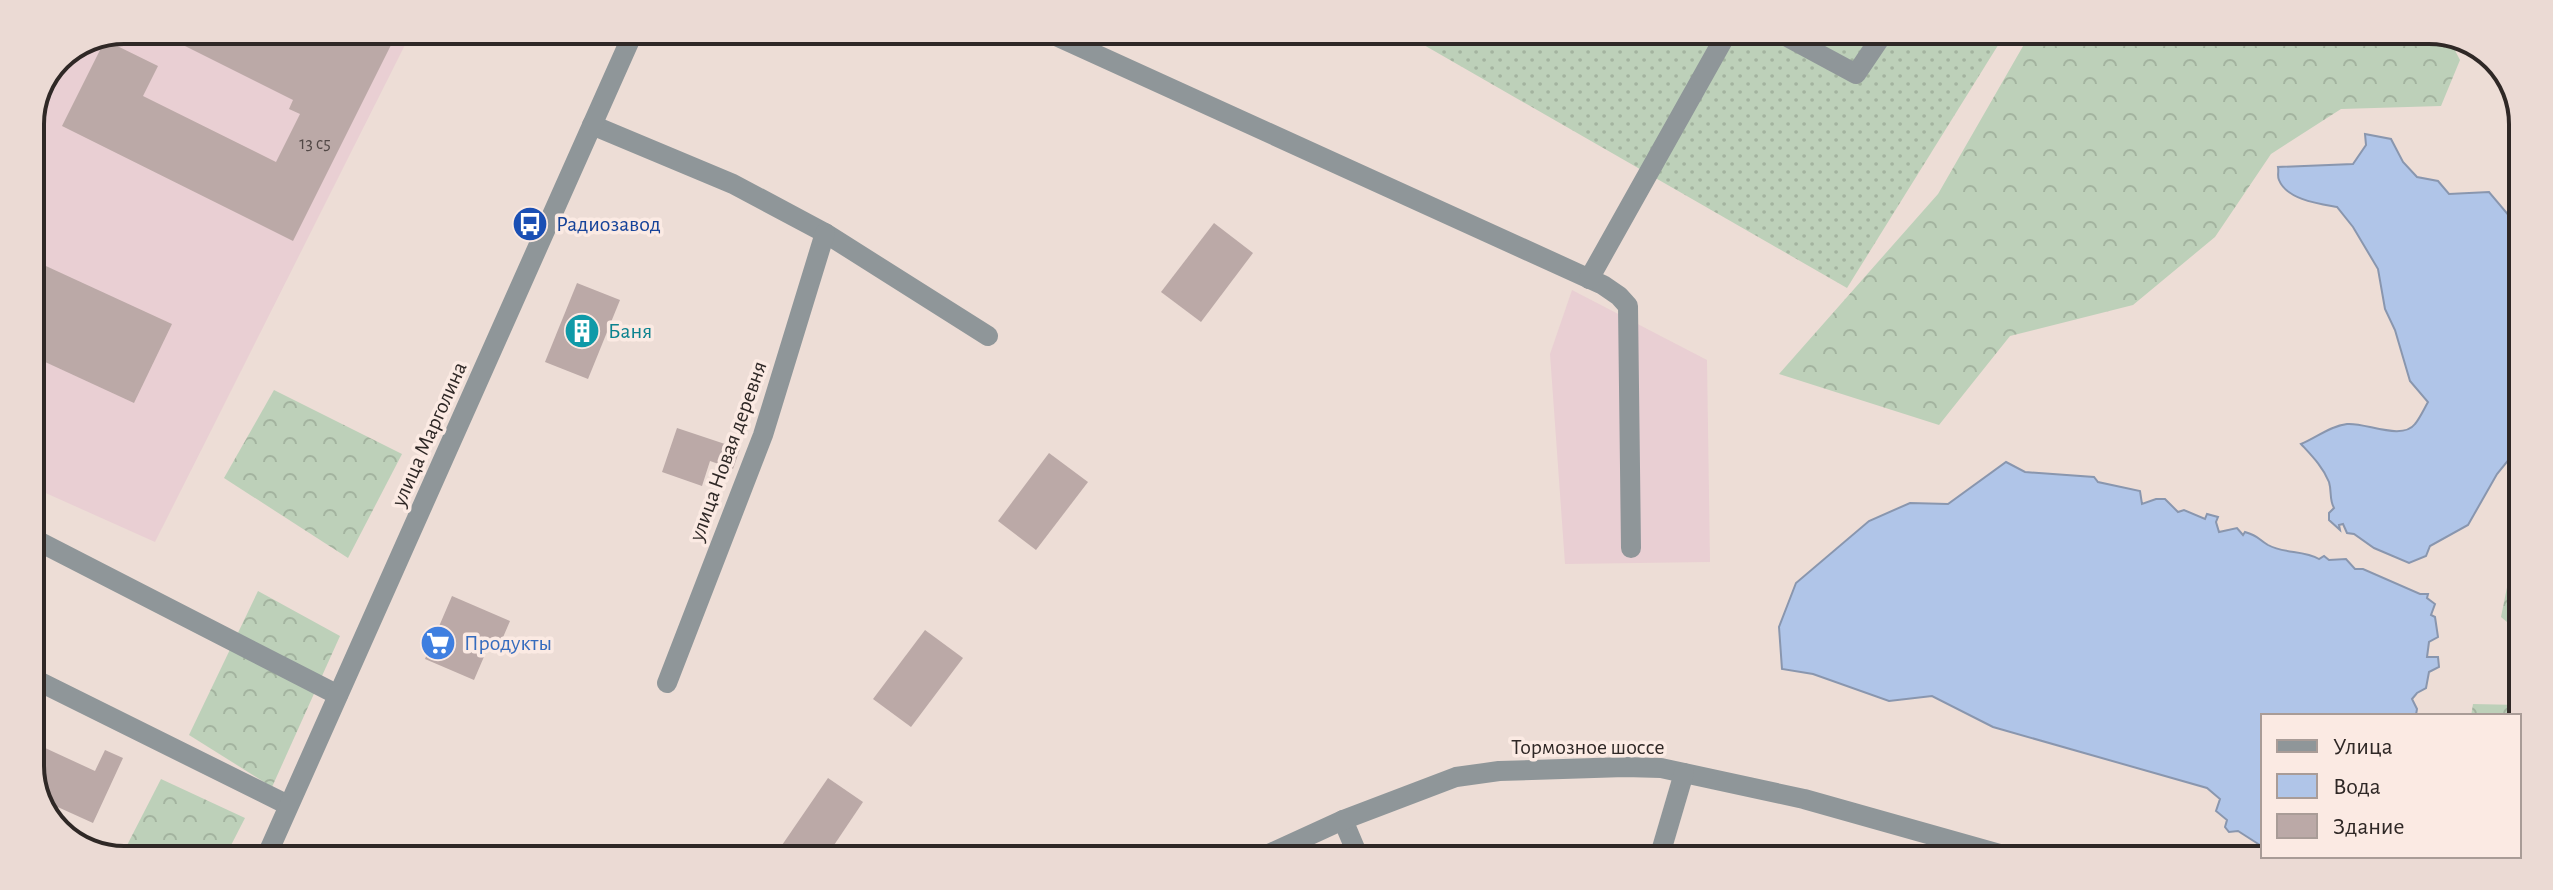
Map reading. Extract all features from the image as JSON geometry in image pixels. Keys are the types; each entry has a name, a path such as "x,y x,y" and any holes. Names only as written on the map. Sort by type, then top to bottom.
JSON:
{"street":[{"name":"улица Марголина","path":"271,846 628,44"},
{"path":"1073,44 1589,279 1619,296 1628,306 1631,548"},
{"path":"1589,279 1721,44"},
{"path":"1800,44 1856,74 1876,44"},
{"path":"592,125 733,184 825,233 988,336"},
{"name":"улица Новая деревня","path":"667,683 763,435 825,233"},
{"path":"44,544 338,695"},
{"path":"44,684 288,805"},
{"name":"Тормозное шоссе","path":"1286,846 1343,820 1456,777 1499,771 1625,767 1661,768 1804,799 1971,846"},
{"path":"1663,846 1684,773"},
{"path":"1343,820 1354,846"}],"shaded area":[{"path":"405,44 155,542 44,492 44,124 50,94 67,67 94,50 109,46"},
{"path":"1572,290 1707,360 1710,562 1565,564 1550,354"}],"green space":[{"path":"1422,44 1999,44 1847,288"},
{"path":"2024,44 2429,44 2454,48 2460,60 2441,106 2341,109 2271,154 2215,237 2133,305 2010,336 1939,425 1779,374 1938,194"},
{"path":"274,390 402,454 348,558 224,478"},
{"path":"2509,577 2509,624 2501,617"},
{"path":"258,591 340,636 272,787 189,735"},
{"path":"2473,704 2509,705 2509,714 2471,714"},
{"path":"161,779 245,818 231,846 127,846"}],"water":[{"path":"2365,134 2391,139 2403,162 2417,177 2438,181 2449,194 2489,192 2509,216 2509,459 2468,525 2430,546 2426,556 2409,563 2347,533 2343,524 2339,525 2340,530 2329,520 2329,513 2334,508 2329,482 2301,444 2347,424 2393,431 2409,429 2417,422 2428,402 2410,381 2395,330 2385,309 2378,269 2353,227 2337,207 2296,197 2283,187 2278,178 2278,167 2353,164 2366,145"},
{"path":"2006,462 2025,472 2094,477 2098,482 2140,491 2142,504 2165,499 2178,512 2184,510 2205,519 2207,514 2218,517 2219,532 2237,528 2243,535 2250,533 2281,550 2319,559 2324,556 2329,560 2346,559 2355,569 2363,569 2420,594 2428,594 2427,598 2435,604 2431,615 2435,617 2438,637 2429,642 2427,657 2438,657 2439,667 2429,672 2426,688 2412,699 2416,714 2261,714 2261,846 2238,831 2229,832 2225,827 2227,820 2216,811 2220,799 2207,788 1993,727 1932,696 1889,701 1813,674 1782,669 1779,627 1796,583 1869,521 1910,503 1948,504"}],"building":[{"path":"181,44 392,44 293,241 62,126 101,48 115,45 158,66 143,96 276,162 300,114 289,109 293,100"},
{"path":"1214,223 1253,253 1201,322 1161,292"},
{"path":"44,265 172,324 134,403 44,361"},
{"name":"Баня","path":"577,283 620,300 588,379 545,362"},
{"path":"677,428 740,449 733,469 710,461 702,486 662,472"},
{"path":"1049,453 1088,482 1036,550 998,521"},
{"path":"452,596 510,621 501,642 492,638 474,680 425,659"},
{"path":"925,630 963,658 911,727 873,699"},
{"path":"44,747 95,771 105,750 123,758 93,823 55,806 48,792 44,771"},
{"path":"828,778 863,802 833,846 781,846"}],"place":[{"name":"Радиозавод","path":"530,224"},
{"name":"Баня","path":"582,331"},
{"name":"Продукты","path":"438,643"}]}
